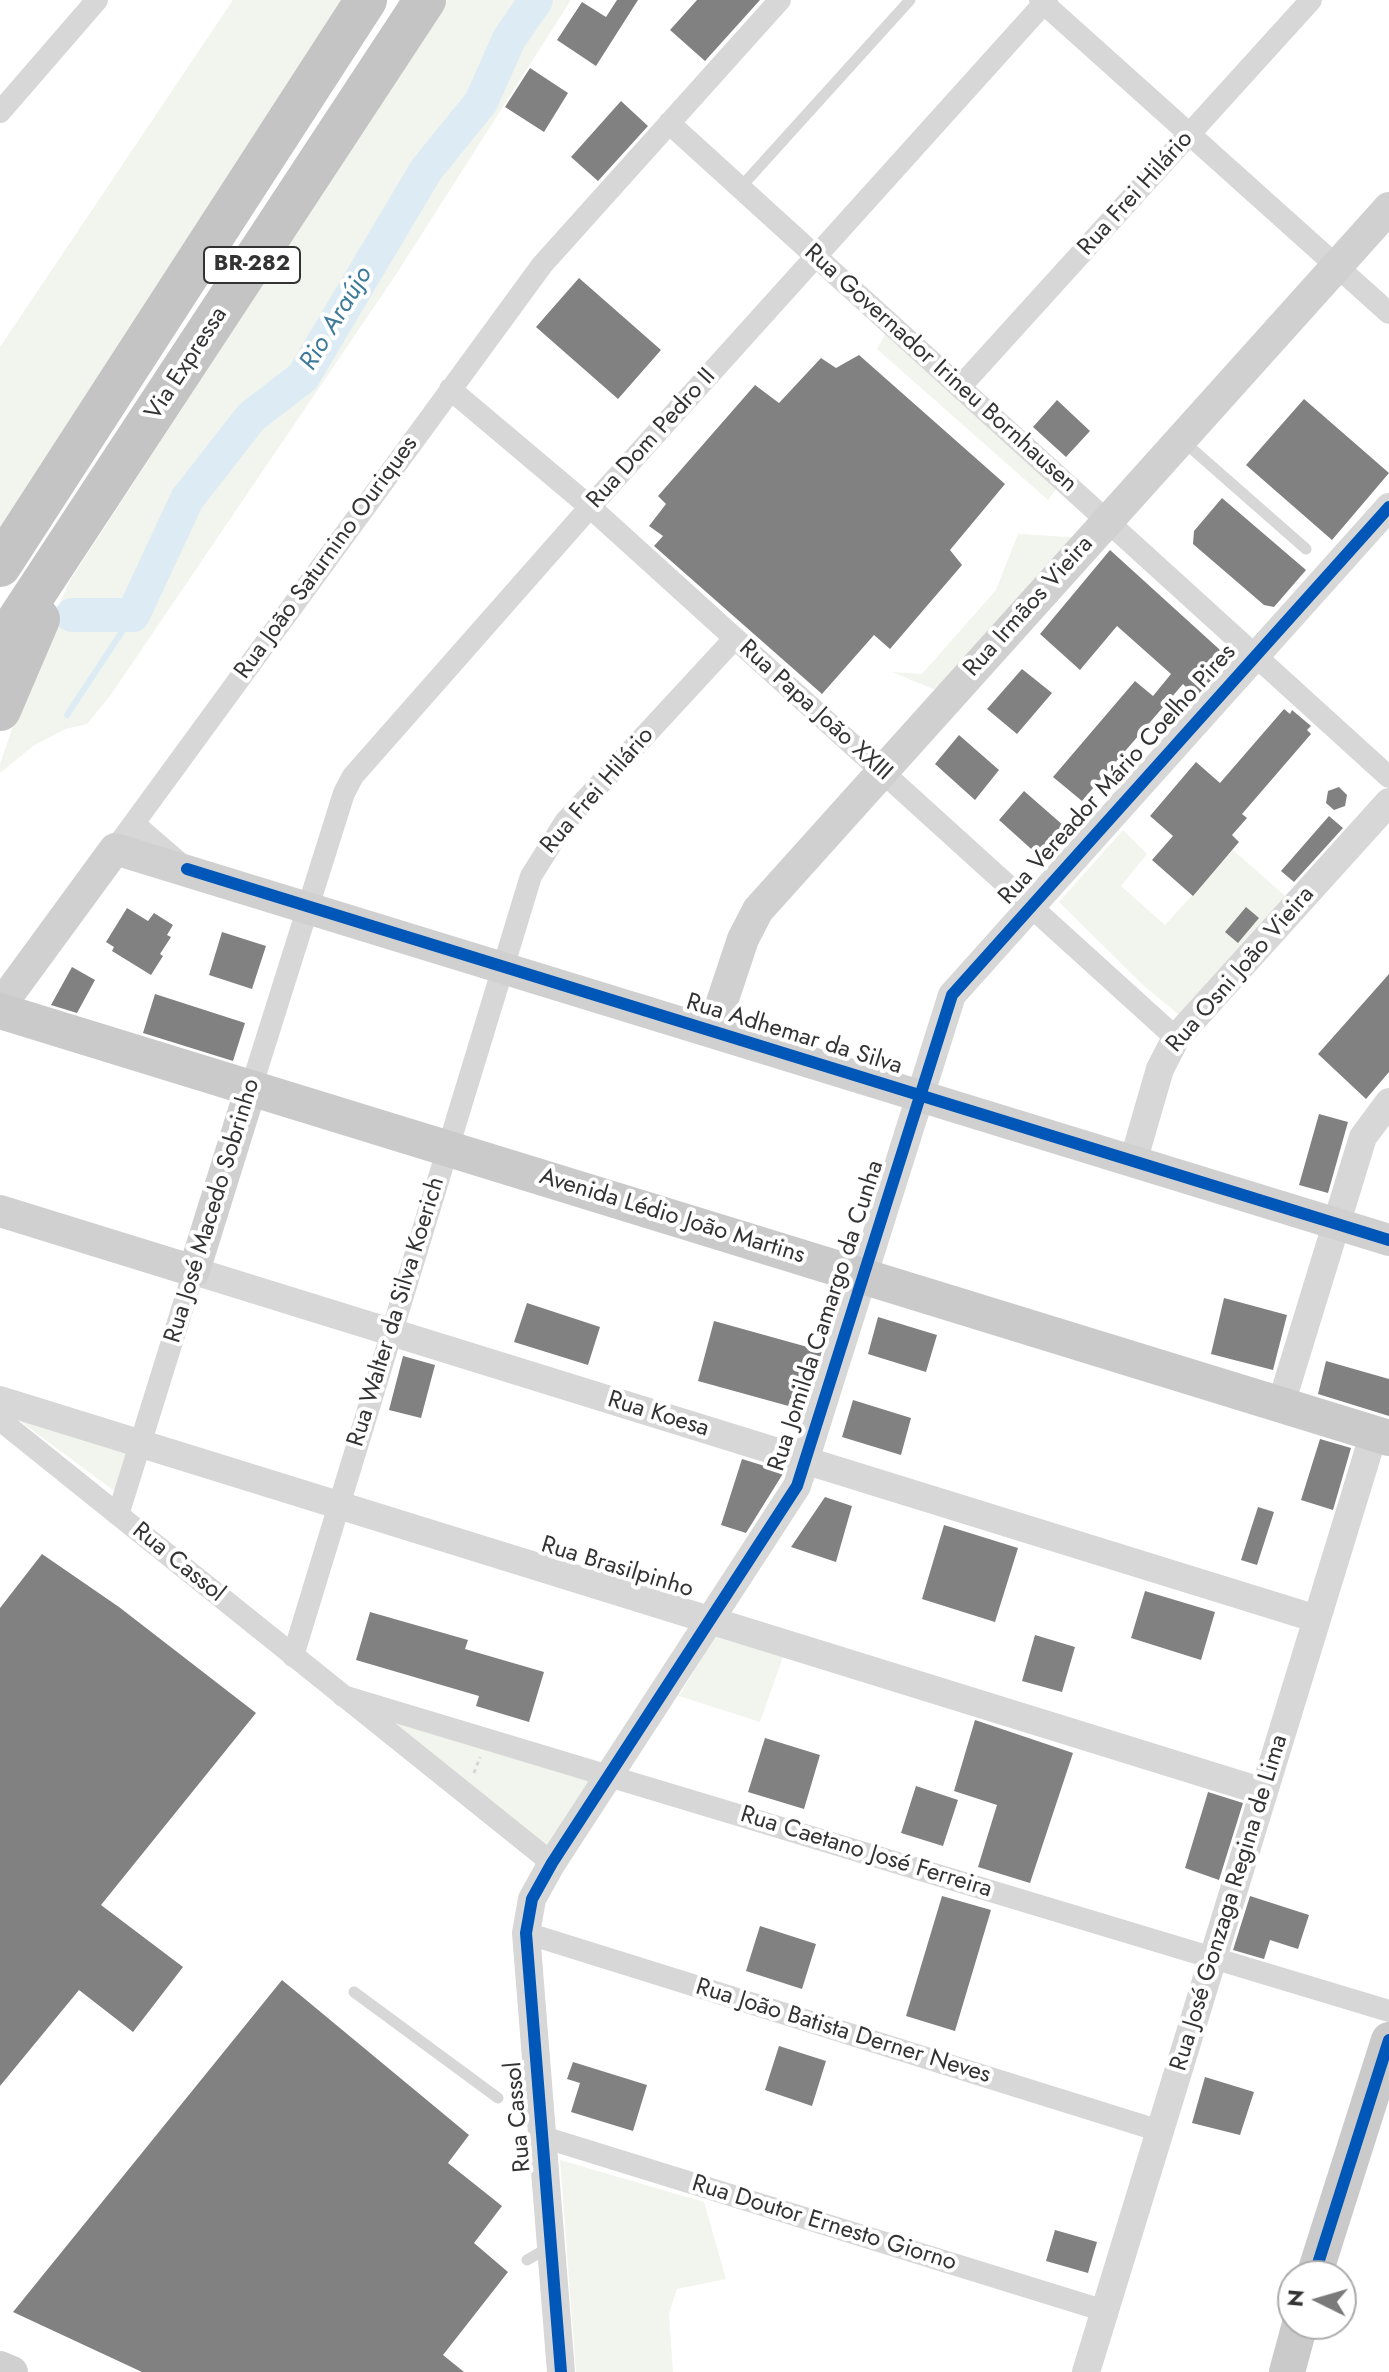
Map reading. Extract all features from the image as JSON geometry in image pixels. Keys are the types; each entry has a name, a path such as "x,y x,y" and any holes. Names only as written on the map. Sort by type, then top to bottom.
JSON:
{"highway":[{"name":"Via Expressa","path":"0,566 366,0"},
{"name":"Via Expressa","path":"0,647 425,0"},
{"path":"0,710 78,530"}],"main road":[{"name":"Rua Irmãos Vieira","path":"712,1032 743,939 758,910 1389,208"},
{"name":"Rua Adhemar da Silva","path":"115,849 1389,1240"},
{"name":"Rua João Saturnino Ouriques","path":"0,1008 115,849"},
{"name":"Avenida Lédio João Martins","path":"0,1008 1381,1435"},
{"name":"Rua José Macedo Sobrinho","path":"194,1271 251,1088"},
{"name":"Rua Koesa","path":"0,1211 194,1271"},
{"path":"1319,2260 1389,2040"},
{"path":"1287,2372 1296,2340"},
{"path":"0,2367 12,2372"}],"street":[{"path":"0,112 97,0"},
{"name":"Rua João Saturnino Ouriques","path":"115,849 542,265 780,0"},
{"name":"Rua Frei Hilário","path":"960,387 1311,0"},
{"path":"1043,1 1389,313"},
{"name":"Rua Dom Pedro II","path":"307,908 344,793 353,776 1043,1"},
{"name":"Rua Governador Irineu Bornhausen","path":"669,123 1389,777"},
{"name":"Rua Papa João XXIII","path":"450,389 590,507 1176,1038"},
{"name":"Rua Vereador Mário Coelho Pires","path":"919,1096 952,995 1389,507"},
{"name":"Rua Frei Hilário","path":"501,968 527,884 550,842 735,638"},
{"name":"Rua Osni João Vieira","path":"1133,1162 1160,1069 1176,1038 1389,802"},
{"path":"139,828 187,869"},
{"name":"Rua José Macedo Sobrinho","path":"251,1088 307,908"},
{"name":"Rua Walter da Silva Koerich","path":"293,1656 501,968"},
{"name":"Rua Jomilda Camargo da Cunha","path":"552,1863 797,1486 919,1096"},
{"path":"1281,1404 1363,1137 1389,1102"},
{"name":"Rua José Macedo Sobrinho","path":"118,1515 194,1271"},
{"name":"Rua Koesa","path":"194,1271 1317,1619"},
{"name":"Rua Brasilpinho","path":"0,1400 1264,1792"},
{"name":"Rua Cassol","path":"0,1420 552,1863 532,1899 526,1933 543,2137 539,2253 561,2372"},
{"name":"Rua José Gonzaga Regina de Lima","path":"1086,2372 1317,1619 1381,1435"},
{"name":"Rua Caetano José Ferreira","path":"343,1696 1389,2011"},
{"name":"Rua João Batista Derner Neves","path":"526,1933 1160,2131"},
{"name":"Rua Doutor Ernesto Giorno","path":"543,2137 1105,2311"}],"lane":[{"path":"740,188 910,0"},
{"path":"1181,439 1306,549"},
{"path":"354,1992 498,2098"}],"path":[{"path":"466,1794 487,1739"}],"shaded area":[{"path":"233,0 351,0 0,531 0,347"},
{"path":"447,0 571,0 395,276 110,696 87,724 65,729 33,746 0,773 0,764 44,636 71,579"},
{"path":"886,333 1057,488 1048,500 877,349"},
{"path":"1018,534 1085,538 945,694 892,672 922,674 996,590"},
{"path":"1123,830 1147,854 1121,886 1165,925 1233,850 1292,902 1183,1018 1143,985 1059,902"},
{"path":"20,1421 135,1448 121,1496"},
{"path":"717,1633 784,1654 760,1722 679,1696"},
{"path":"369,1710 599,1780 552,1855"},
{"path":"560,2160 704,2202 726,2279 677,2289 669,2313 673,2372 576,2372"}],"building":[{"path":"617,0 638,0 596,66 557,40 582,2 606,17"},
{"path":"697,0 760,0 705,61 670,30"},
{"path":"530,68 568,93 544,132 505,107"},
{"path":"621,101 648,126 598,181 571,157"},
{"path":"579,278 661,350 618,399 536,327"},
{"path":"859,355 1005,484 950,550 962,565 890,649 874,635 822,694 654,546 663,536 649,526 666,504 658,496 755,385 779,403 821,358 836,368"},
{"path":"1304,399 1389,473 1332,540 1246,465"},
{"path":"1057,400 1090,431 1066,457 1033,427"},
{"path":"1222,498 1306,570 1274,607 1264,605 1193,544 1194,531"},
{"path":"1110,550 1230,659 1196,697 1183,684 1082,801 1053,777 1135,681 1153,696 1171,674 1117,626 1080,670 1040,634"},
{"path":"1022,669 1052,693 1017,734 987,709"},
{"path":"1284,709 1290,714 1292,710 1311,726 1307,730 1311,734 1242,814 1247,818 1232,835 1239,842 1193,896 1152,860 1173,836 1150,816 1196,762 1220,783"},
{"path":"959,735 999,770 975,800 935,764"},
{"path":"1339,787 1347,795 1345,806 1334,810 1326,803 1328,791"},
{"path":"1024,791 1064,826 1039,856 999,820"},
{"path":"1329,816 1343,828 1294,882 1281,871"},
{"path":"1246,907 1259,918 1238,943 1225,932"},
{"path":"127,908 148,921 154,913 173,925 167,935 171,937 160,954 163,956 151,975 112,951 114,947 106,942"},
{"path":"222,932 266,946 252,989 209,975"},
{"path":"72,967 95,980 77,1013 51,1005"},
{"path":"1389,974 1389,1072 1366,1099 1318,1054"},
{"path":"155,994 245,1023 233,1061 143,1033"},
{"path":"1319,1114 1348,1122 1328,1193 1299,1185"},
{"path":"1224,1298 1287,1315 1273,1370 1211,1354"},
{"path":"527,1303 600,1327 588,1365 514,1342"},
{"path":"878,1317 937,1335 926,1372 868,1354"},
{"path":"714,1321 822,1351 803,1410 698,1381"},
{"path":"403,1356 435,1365 421,1418 389,1410"},
{"path":"1326,1361 1389,1379 1389,1416 1318,1394"},
{"path":"853,1400 911,1418 901,1455 842,1437"},
{"path":"1320,1439 1351,1448 1333,1510 1301,1500"},
{"path":"742,1459 784,1472 746,1533 721,1525"},
{"path":"825,1497 852,1506 836,1562 791,1547"},
{"path":"1258,1507 1274,1512 1257,1565 1241,1560"},
{"path":"944,1525 1018,1548 995,1622 922,1599"},
{"path":"42,1554 119,1607 256,1713 101,1905 183,1967 133,2032 79,1990 0,2086 0,1608"},
{"path":"1145,1591 1215,1612 1201,1660 1131,1638"},
{"path":"370,1612 468,1640 465,1649 544,1672 529,1722 476,1706 479,1696 356,1660"},
{"path":"1035,1635 1075,1647 1062,1692 1022,1681"},
{"path":"975,1720 1073,1753 1030,1883 978,1867 997,1805 954,1791"},
{"path":"765,1738 820,1755 804,1809 748,1792"},
{"path":"916,1786 958,1800 943,1846 901,1833"},
{"path":"1208,1792 1243,1803 1219,1880 1185,1868"},
{"path":"942,1896 991,1910 955,2031 906,2016"},
{"path":"1250,1896 1309,1915 1298,1949 1270,1940 1264,1959 1233,1950"},
{"path":"760,1926 816,1944 802,1989 746,1971"},
{"path":"282,1980 469,2135 448,2163 502,2206 474,2243 508,2272 443,2355 464,2372 142,2372 13,2312"},
{"path":"779,2046 826,2061 812,2106 765,2090"},
{"path":"573,2062 647,2085 633,2131 571,2112 580,2083 567,2079"},
{"path":"1205,2077 1254,2092 1240,2135 1192,2123"},
{"path":"1055,2230 1097,2242 1088,2273 1046,2261"}],"waterway":[{"name":"Rio Araújo","path":"72,615 133,615 187,499 251,417 303,377 426,170 481,102 509,39 536,0"},
{"path":"67,715 133,615"}],"cycle path":[{"path":"561,2372 526,1933 532,1899 552,1863 797,1486 952,995 1389,507"},
{"path":"187,869 1389,1240"},
{"path":"1319,2260 1389,2040"}]}
